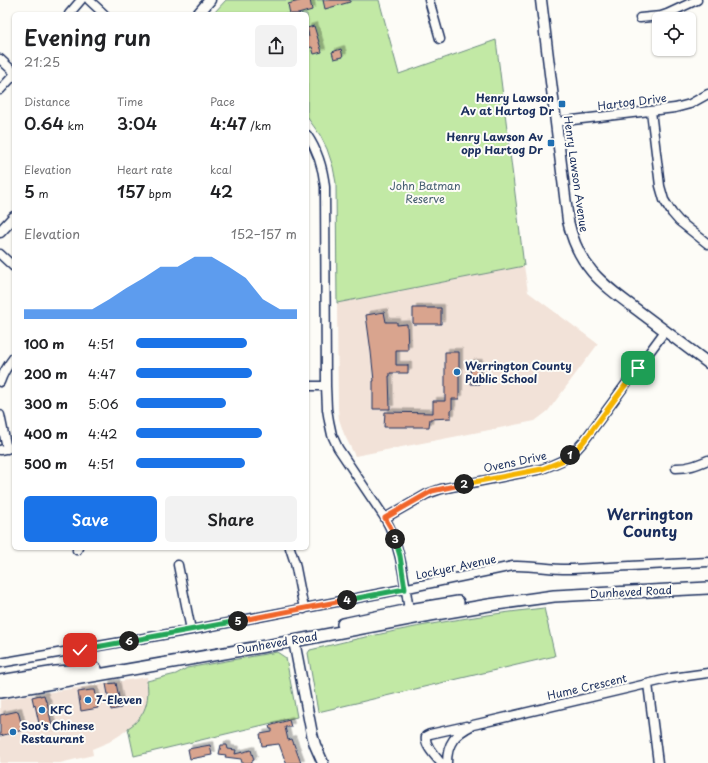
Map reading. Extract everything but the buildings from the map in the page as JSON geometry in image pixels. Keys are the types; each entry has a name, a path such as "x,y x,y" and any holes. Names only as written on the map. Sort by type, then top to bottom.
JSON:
{"main road":[{"name":"Dunheved Road","path":"0,692 294,641 489,605 554,596 708,588"},
{"name":"Dunheved Road","path":"5,680 56,672 118,666 409,610 471,600 538,594 554,596"},
{"path":"395,622 409,610 430,615"},
{"path":"281,635 294,641 304,631"},
{"path":"5,680 23,688 33,675"}],"street":[{"path":"71,12 82,0"},
{"path":"89,0 102,12"},
{"path":"200,12 210,0"},
{"path":"429,0 440,39"},
{"name":"Henry Lawson Avenue","path":"541,0 568,221 574,241 590,270 601,282 708,363"},
{"path":"640,18 661,16 697,0"},
{"path":"0,59 12,71"},
{"path":"0,90 12,75"},
{"name":"Hartog Drive","path":"556,122 683,106 697,101 708,94"},
{"path":"651,111 659,181 664,200 679,221 708,244"},
{"path":"309,138 314,145 320,160 325,187 326,386 329,422 332,435 343,457 391,528 400,556 409,610"},
{"path":"0,232 12,218"},
{"path":"0,254 12,265"},
{"name":"Ovens Drive","path":"385,518 432,491 441,488 542,469 562,461 576,450 584,441 666,331"},
{"path":"0,382 12,360"},
{"path":"309,386 326,386"},
{"path":"0,414 7,449"},
{"path":"676,468 692,467 708,460"},
{"path":"291,550 295,563 304,609"},
{"name":"Lockyer Avenue","path":"0,663 304,609 513,566 572,569 708,562"},
{"path":"178,565 191,630"},
{"path":"294,641 312,734 323,763"},
{"name":"Hume Crescent","path":"440,763 427,744 426,736 430,734 672,678 708,672"},
{"path":"648,684 658,763"},
{"name":"Hume Crescent","path":"447,763 448,751 455,737 472,725"}],"shaded area":[{"name":"Werrington County Public School","path":"524,266 528,292 598,344 548,411 535,421 355,456 344,434 339,419 337,303"},
{"path":"147,677 149,691 144,712 133,725 120,735 109,742 92,749 93,755 60,763 0,763 0,700"}],"green space":[{"name":"John Batman Reserve","path":"226,0 379,0 399,74 496,40 524,266 337,303 336,183 327,149 320,135 309,120 309,12 215,12"},
{"path":"544,608 555,656 318,712 308,653 310,650 360,638 439,623"},
{"path":"277,652 286,658 297,717 134,756 128,728 139,719 145,708 148,695 147,681 176,674 187,668"}],"place":[{"name":"Henry Lawson Av at Hartog Dr","path":"562,104"},
{"name":"Henry Lawson Av opp Hartog Dr","path":"551,143"},
{"name":"Werrington County Public School","path":"457,372"},
{"name":"7-Eleven","path":"88,700"},
{"name":"KFC","path":"42,710"},
{"name":"Soo's Chinese Restaurant","path":"13,732"}],"district":[{"name":"Werrington County","path":"650,524"}],"route":[{"path":"80,650 405,589 396,541 385,518 432,491 441,488 542,469 562,461 576,450 584,441 638,368"}]}
